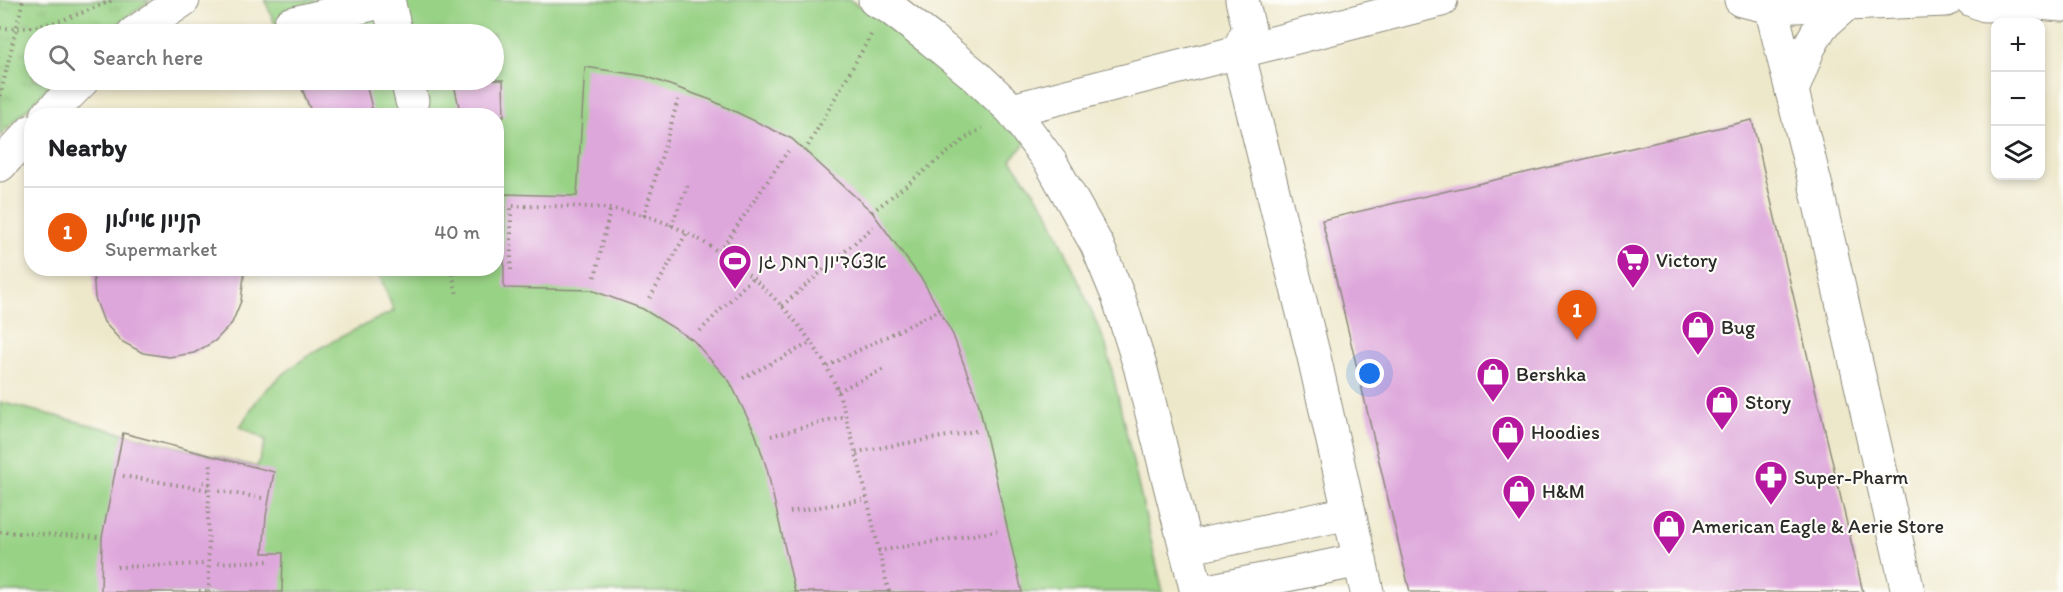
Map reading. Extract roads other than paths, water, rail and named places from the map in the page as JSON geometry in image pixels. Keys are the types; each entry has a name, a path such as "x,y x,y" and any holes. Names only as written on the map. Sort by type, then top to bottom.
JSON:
{"lane":[{"path":"148,24 183,0"},
{"path":"290,24 388,0 394,24"},
{"path":"1242,0 1249,29 1238,51 1314,357 1367,592"},
{"path":"1012,110 1441,0"},
{"path":"1908,592 1817,191 1792,91 1761,2 1845,5 1946,0"},
{"path":"1972,0 1985,5 2050,4"},
{"path":"1792,91 1809,47 1821,26 1845,5"},
{"path":"874,16 889,7 976,76 1012,110 1051,163 1097,245 1118,297 1140,366 1197,592"},
{"path":"55,108 73,90"},
{"path":"0,165 24,140"},
{"path":"1186,548 1349,513"},
{"path":"1203,592 1360,560"}],"place":[{"name":"Victory","path":"1633,289"},
{"name":"אצטדיון רמת גן","path":"735,290"},
{"name":"קניון איילון","path":"1577,340"},
{"name":"Bug","path":"1698,356"},
{"name":"Bershka","path":"1493,403"},
{"name":"Story","path":"1722,431"},
{"name":"Hoodies","path":"1508,461"},
{"name":"Super-Pharm","path":"1771,506"},
{"name":"H&M","path":"1519,520"},
{"name":"American Eagle & Aerie Store","path":"1669,555"}]}
